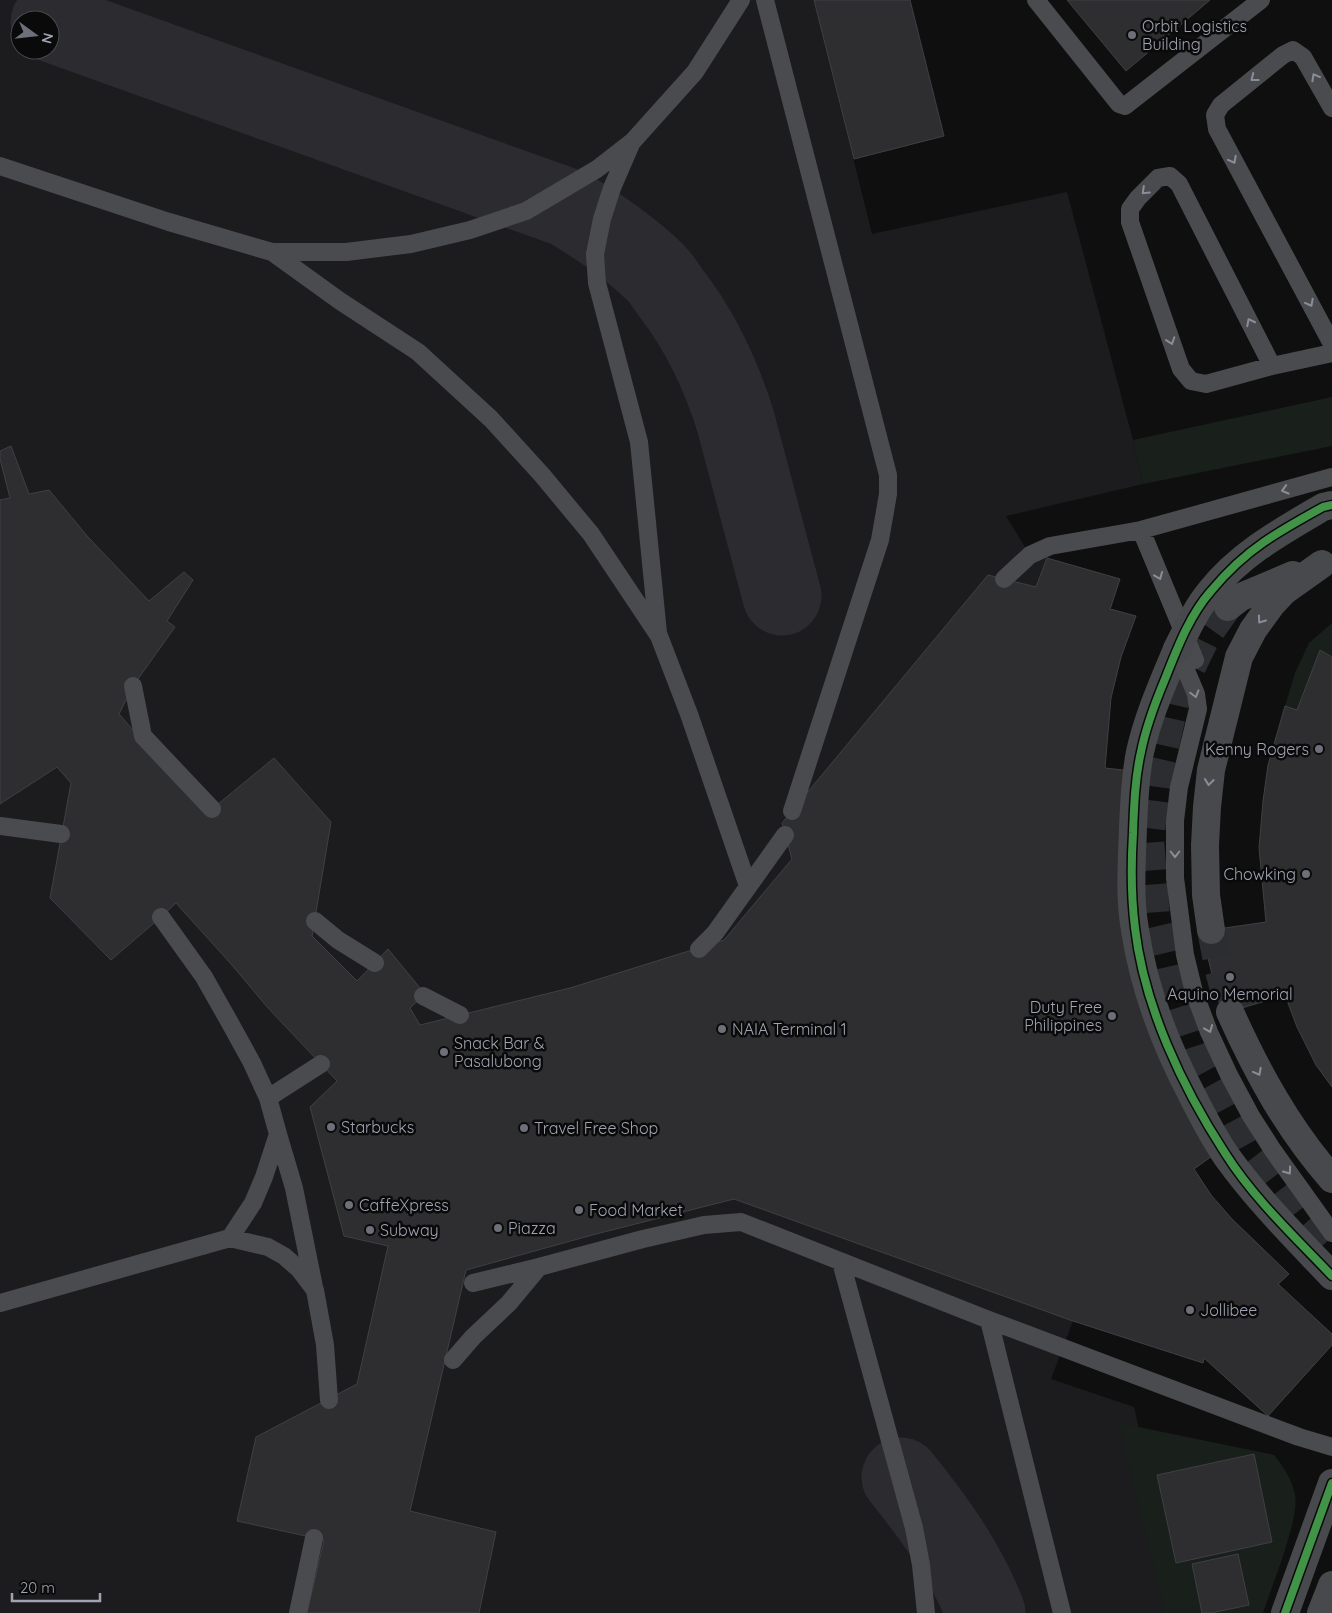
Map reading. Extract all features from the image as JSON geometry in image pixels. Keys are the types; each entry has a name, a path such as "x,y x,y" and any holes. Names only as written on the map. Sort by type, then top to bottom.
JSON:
{"street":[{"path":"1332,505 1323,507 1262,543 1235,566 1210,592 1190,621 1186,655 1148,722 1140,754 1135,798 1131,878 1135,929 1145,977 1159,1024 1183,1078 1226,1155 1253,1192 1332,1276"},
{"path":"1228,607 1242,597 1327,562"},
{"path":"1211,930 1206,895 1205,844 1207,807 1211,770 1239,657 1253,630 1271,605 1284,591 1327,562"},
{"path":"1230,1012 1247,1050 1297,1137 1332,1179"},
{"path":"1285,1613 1332,1482"},
{"path":"1321,1613 1332,1585"}],"lane":[{"path":"0,166 169,222 272,252 346,252 411,244 470,230 526,211 597,169 633,141 695,72 741,0"},
{"path":"765,0 888,476 888,494 880,540 792,811"},
{"path":"1036,0 1119,104 1125,106 1261,0"},
{"path":"1332,108 1303,57 1294,50 1283,55 1221,105 1215,115 1217,129 1332,344"},
{"path":"633,141 612,188 602,219 595,254 597,283 639,442 659,636"},
{"path":"1272,366 1179,184 1170,176 1158,178 1130,209 1130,222 1181,369 1191,381 1206,384 1272,366 1332,353"},
{"path":"272,252 418,352 491,419 542,474 591,534 659,636 689,714 748,886"},
{"path":"1004,579 1030,554 1050,546 1141,530 1332,477"},
{"path":"1141,530 1186,655 1198,708 1174,821 1175,878 1185,955 1194,992 1209,1032 1251,1116 1272,1149 1332,1233"},
{"path":"133,686 143,736 212,809"},
{"path":"0,826 61,834"},
{"path":"699,949 714,933 785,835"},
{"path":"161,917 204,977 252,1063 268,1098 294,1188 315,1290 325,1345 329,1400"},
{"path":"315,922 338,940 375,962"},
{"path":"423,996 460,1015"},
{"path":"268,1098 321,1064"},
{"path":"230,1238 253,1202 264,1177 278,1134"},
{"path":"473,1283 539,1268 660,1235 704,1225 741,1222 989,1320 1284,1432 1332,1447"},
{"path":"0,1303 230,1238 268,1246 284,1256 298,1269 315,1290"},
{"path":"841,1262 914,1528 926,1613"},
{"path":"453,1360 539,1268"},
{"path":"989,1320 1062,1613"},
{"path":"298,1613 314,1538"}],"shaded area":[{"path":"0,0 814,0 872,234 1067,192 1143,484 1006,516 1030,555 1120,579 1111,609 1136,616 1121,657 1111,698 1105,768 1110,769 1194,1169 1211,1195 1232,1219 1289,1274 1279,1285 1332,1334 1332,1345 1268,1416 1204,1358 1203,1363 1073,1321 1051,1379 1134,1407 1181,1613 0,1613"},
{"path":"1332,397 1332,446 1143,484 1133,440"},
{"path":"1332,623 1332,657 1320,650 1297,710 1285,706 1295,673 1309,643"},
{"path":"1119,1423 1274,1455 1278,1460 1292,1484 1295,1506 1289,1536 1263,1613 1165,1613"}],"building":[{"path":"814,0 910,0 944,136 854,159"},
{"name":"Orbit Logistics Building","path":"1067,0 1210,0 1126,71"},
{"name":"NAIA Terminal 1","path":"11,446 29,494 49,490 88,537 149,601 184,572 193,580 167,621 175,627 133,686 119,714 206,814 274,758 331,822 312,936 357,981 388,949 425,994 410,1008 420,1025 570,988 724,940 792,859 782,823 988,575 1036,587 1047,558 1120,579 1110,609 1136,616 1121,657 1111,698 1105,768 1132,771 1131,928 1219,1151 1194,1169 1211,1195 1232,1219 1289,1274 1278,1284 1332,1334 1332,1345 1268,1416 1204,1358 1203,1363 1073,1321 734,1199 596,1234 466,1270 410,1511 496,1532 479,1613 307,1613 324,1540 237,1521 256,1437 357,1384 388,1246 344,1236 310,1107 337,1081 268,1008 176,903 111,960 50,898 71,783 57,767 0,804 0,500 10,498 0,459 0,451"},
{"path":"1320,650 1332,657 1332,1087 1316,1065 1297,1027 1285,995 1222,1014 1202,934 1211,930 1266,922 1259,848 1268,765 1285,706 1297,710"},
{"path":"1254,1454 1272,1542 1176,1563 1157,1475"},
{"path":"1238,1554 1249,1605 1211,1613 1202,1613 1192,1564"}],"taxiway":[{"path":"60,26 568,208 624,246 655,272 663,282 692,323 710,355 736,423 782,596"},
{"path":"901,1477 949,1542 969,1576 986,1613"}],"tunnel":[{"path":"1228,607 1206,638 1175,702 1158,777 1150,839 1156,918 1171,982 1193,1049 1246,1146 1300,1217 1332,1254"},
{"path":"1211,930 1230,1012"}],"cycle path":[{"path":"1332,505 1323,507 1293,524 1271,537 1250,553 1217,584 1196,611 1179,645 1158,697 1143,742 1137,772 1132,845 1132,892 1140,957 1147,987 1167,1045 1194,1101 1236,1170 1276,1217 1332,1276"},
{"path":"1285,1613 1332,1483"}],"place":[{"name":"Orbit Logistics Building","path":"1132,35"},
{"name":"Kenny Rogers","path":"1319,749"},
{"name":"Chowking","path":"1306,874"},
{"name":"Aquino Memorial","path":"1230,977"},
{"name":"Duty Free Philippines","path":"1112,1016"},
{"name":"NAIA Terminal 1","path":"722,1029"},
{"name":"Snack Bar & Pasalubong","path":"444,1052"},
{"name":"Starbucks","path":"331,1127"},
{"name":"Travel Free Shop","path":"524,1128"},
{"name":"CaffeXpress","path":"349,1205"},
{"name":"Food Market","path":"579,1210"},
{"name":"Piazza","path":"498,1228"},
{"name":"Subway","path":"370,1230"},
{"name":"Jollibee","path":"1190,1310"}]}
